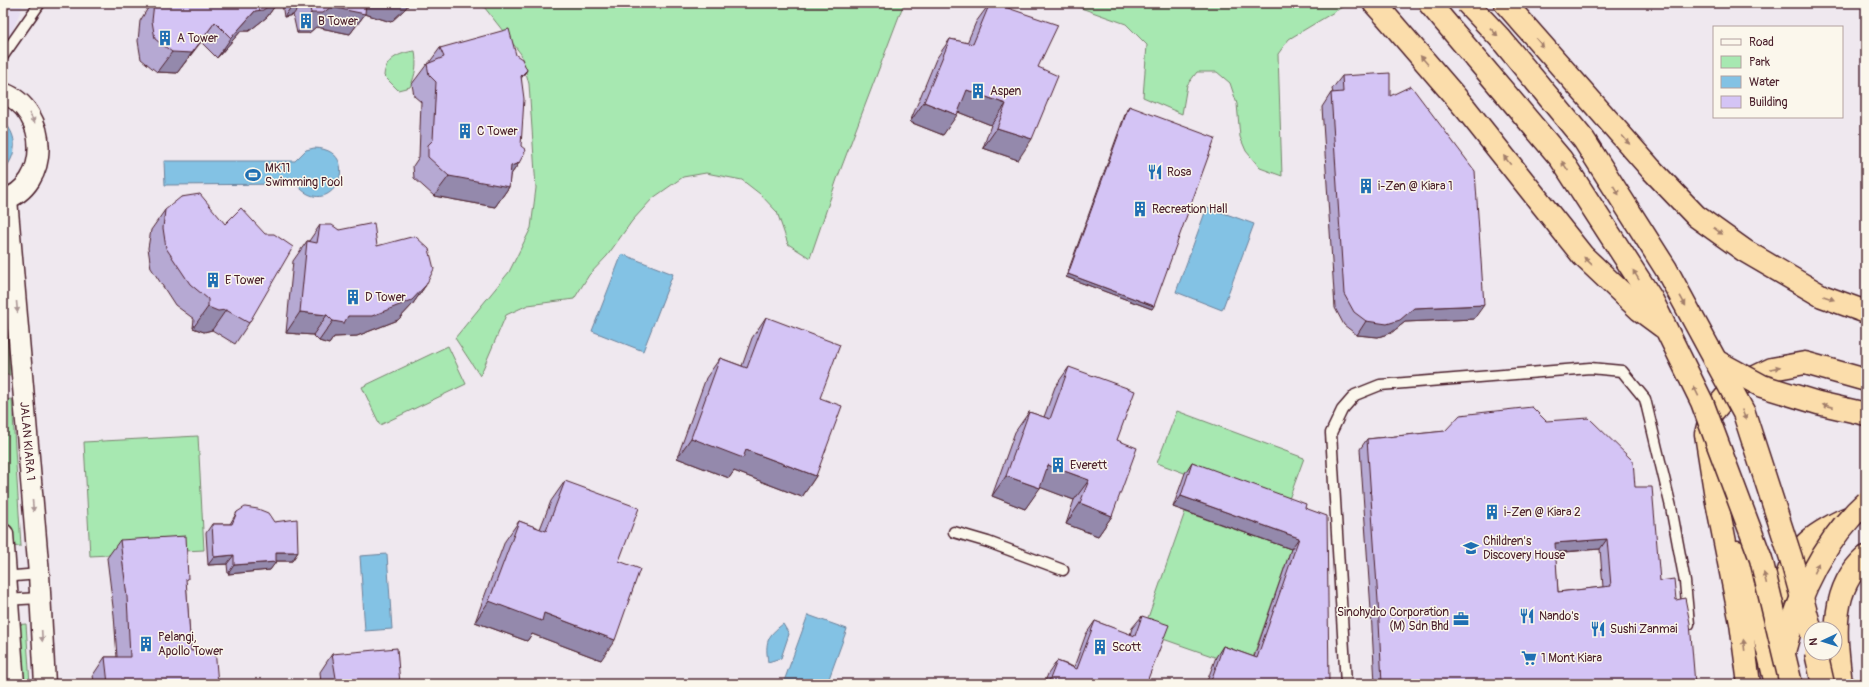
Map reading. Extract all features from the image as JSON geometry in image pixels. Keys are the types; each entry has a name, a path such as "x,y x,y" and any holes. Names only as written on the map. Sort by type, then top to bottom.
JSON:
{"highway":[{"path":"1429,3 1561,159 1651,298 1702,402 1761,559 1791,684"},
{"path":"1467,3 1500,38 1584,140 1666,269 1744,413 1791,558 1808,621"},
{"path":"1505,3 1651,169 1696,216 1745,251 1822,296 1866,312"},
{"path":"1380,9 1466,109 1583,256 1640,310 1697,351 1762,386 1818,403 1866,414"},
{"path":"1749,684 1741,623 1716,496 1706,434 1711,414 1733,388 1772,368 1805,363 1866,380"},
{"path":"1716,496 1755,597 1777,684"},
{"path":"1777,684 1792,619 1818,563 1836,534 1866,502"},
{"path":"1800,684 1782,621 1781,595 1788,572 1798,553 1809,541 1843,520 1866,513"},
{"path":"1826,621 1830,598 1848,564 1866,544"},
{"path":"1841,684 1836,614 1843,591 1855,567 1866,557"},
{"path":"1818,661 1822,684"},
{"path":"1822,661 1822,684"}],"street":[{"path":"3,93 18,102 28,111 35,123 39,136 39,155 33,173 22,188 5,199"},
{"name":"JALAN KIARA 1","path":"5,199 39,574 45,684"},
{"path":"3,534 6,600 14,684"}],"lane":[{"path":"3,56 40,3"},
{"path":"1346,684 1331,433 1342,410 1355,395 1380,385 1590,368 1622,372 1645,399 1671,508 1685,582 1690,637"},
{"path":"954,532 988,542 1063,570"},
{"path":"5,577 39,574"},
{"path":"6,600 40,598"}],"shaded area":[{"path":"3,3 20,3 22,7 8,42 3,48"}],"green space":[{"path":"481,3 904,3 837,179 810,258 788,244 777,212 760,194 742,180 706,173 683,177 653,198 632,221 607,256 589,275 574,299 528,305 506,315 480,376 455,338 509,272 531,228 536,188 529,84 521,54"},
{"path":"1067,3 1349,3 1289,39 1278,54 1282,176 1260,168 1246,151 1240,137 1237,104 1230,83 1217,72 1197,72 1187,85 1182,114 1143,97 1147,45 1126,24"},
{"path":"415,51 416,69 414,78 410,87 398,90 384,76 387,65 398,55"},
{"path":"3,273 10,375 3,375"},
{"path":"448,346 466,384 380,425 362,387"},
{"path":"12,399 21,546 7,547 3,494 3,400"},
{"path":"1177,411 1304,458 1285,510 1157,463"},
{"path":"198,436 204,550 90,556 84,442"},
{"path":"1185,512 1291,549 1249,669 1143,632"},
{"path":"26,624 30,684 18,684 13,625"}],"water":[{"path":"3,121 12,133 14,146 11,159 3,171"},
{"name":"MK11 Swimming Pool","path":"314,148 330,152 338,160 341,171 338,182 331,191 321,196 309,195 296,184 165,185 164,161 295,161 306,150"},
{"path":"1207,207 1254,224 1222,310 1176,292"},
{"path":"622,254 673,274 643,351 592,331"},
{"path":"387,554 392,629 365,631 360,556"},
{"path":"808,615 847,629 827,684 783,684"},
{"path":"783,624 789,634 781,658 768,662 768,640 773,632"}],"building":[{"name":"A Tower","path":"154,3 273,3 263,10 255,11 231,38 215,22 192,53 172,52 155,39 152,21"},
{"path":"309,3 366,3 365,14 331,7 323,13 311,13"},
{"name":"Aspen","path":"990,3 1058,25 1038,67 1058,76 1032,139 997,128 1006,104 967,90 957,115 924,102 950,39 973,44"},
{"name":"C Tower","path":"509,29 516,55 522,59 527,70 521,76 524,99 521,146 526,150 519,163 511,166 509,187 449,176 428,157 428,145 433,140 436,82 429,75 427,64 444,57 440,48"},
{"path":"1390,73 1390,96 1411,86 1475,171 1484,305 1414,308 1400,320 1387,324 1366,321 1354,312 1344,294 1331,93 1343,92 1342,76"},
{"name":"Recreation Hall","path":"1129,106 1215,138 1154,306 1068,274"},
{"path":"200,194 225,224 241,208 265,234 274,234 293,247 249,323 226,310 218,311 208,307 208,299 190,284 166,248 163,228 165,210 181,197"},
{"name":"D Tower","path":"374,223 377,246 415,236 429,249 434,269 426,285 412,300 372,316 348,316 344,323 333,321 327,315 300,312 307,241 317,243 320,225 332,225 339,230"},
{"path":"766,317 840,345 820,398 842,406 816,476 746,450 743,458 691,438 720,358 747,368"},
{"name":"Everett","path":"1069,367 1135,391 1117,440 1137,448 1112,516 1080,503 1089,480 1048,465 1040,488 1006,476 1029,412 1050,419"},
{"path":"1532,407 1546,421 1589,418 1633,461 1635,487 1652,487 1660,581 1674,579 1676,600 1685,598 1690,623 1695,684 1382,684 1367,439 1445,431 1460,415","holes":["1607,539 1611,586 1558,592 1555,543"]},
{"path":"1192,462 1306,504 1305,508 1327,516 1329,684 1210,684 1223,646 1257,658 1299,538 1181,496"},
{"path":"565,481 639,508 619,561 640,569 615,640 544,613 542,621 489,601 519,521 546,531"},
{"path":"245,507 258,509 268,513 274,522 297,519 298,552 276,552 276,562 234,565 234,555 214,557 212,524 232,524 237,512"},
{"path":"186,536 188,579 186,579 191,651 215,649 218,684 108,684 105,657 130,657 127,597 120,540"},
{"path":"1142,616 1169,625 1146,684 1048,684 1057,661 1077,669 1095,621 1135,636"},
{"path":"397,648 400,684 337,684 332,654"}],"place":[{"name":"B Tower","path":"306,21"},
{"name":"A Tower","path":"165,38"},
{"name":"Aspen","path":"978,91"},
{"name":"C Tower","path":"465,131"},
{"name":"Rosa","path":"1155,172"},
{"name":"MK11 Swimming Pool","path":"253,175"},
{"name":"i-Zen @ Kiara 1","path":"1366,186"},
{"name":"Recreation Hall","path":"1140,209"},
{"name":"E Tower","path":"213,280"},
{"name":"D Tower","path":"353,297"},
{"name":"Everett","path":"1058,465"},
{"name":"i-Zen @ Kiara 2","path":"1492,512"},
{"name":"Children's Discovery House","path":"1471,548"},
{"name":"Nando's","path":"1527,616"},
{"name":"Sinohydro Corporation (M) Sdn Bhd","path":"1461,619"},
{"name":"Sushi Zanmai","path":"1598,629"},
{"name":"Pelangi, Apollo Tower","path":"146,644"},
{"name":"Scott","path":"1100,647"},
{"name":"1 Mont Kiara","path":"1529,658"}]}
